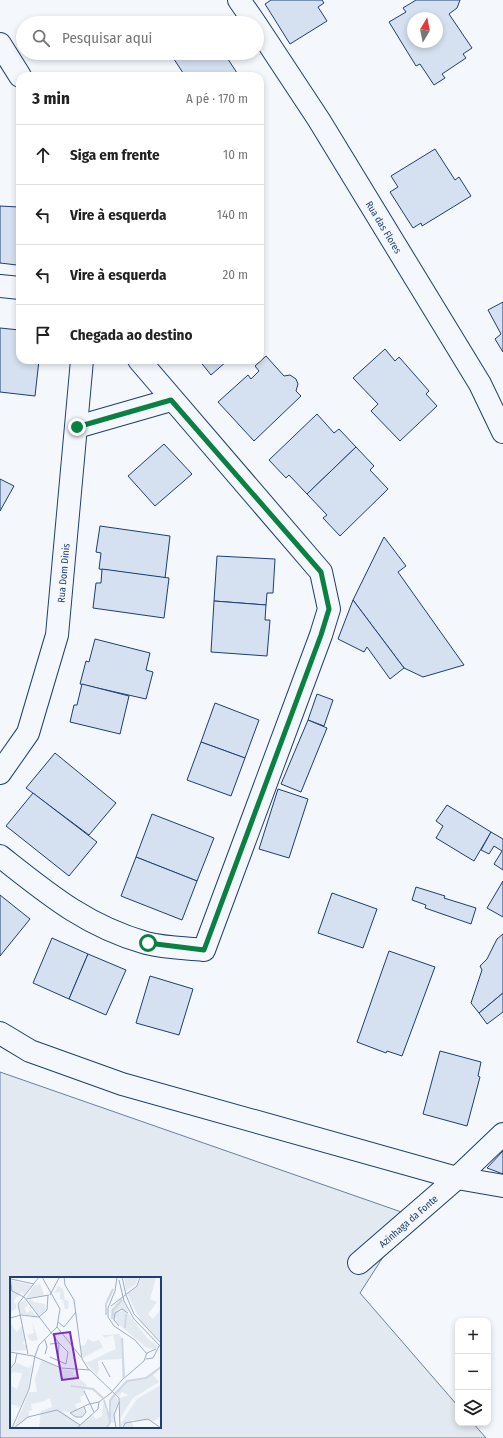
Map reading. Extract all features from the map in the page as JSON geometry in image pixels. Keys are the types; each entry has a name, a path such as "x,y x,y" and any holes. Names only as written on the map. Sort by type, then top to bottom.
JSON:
{"street":[{"path":"240,0 250,16"},
{"name":"Rua das Flores","path":"264,37 319,120 480,384 503,432"},
{"path":"0,44 18,72"},
{"path":"0,286 16,288"},
{"name":"Rua Dom Dinis","path":"0,773 28,733 57,635 82,364"},
{"path":"0,856 54,900 101,927 148,943 204,950 321,635 329,609 321,572 171,400 142,364"},
{"path":"77,427 171,400"},
{"path":"0,1033 30,1051 122,1084 456,1178 503,1186"},
{"name":"Azinhaga da Fonte","path":"359,1263 456,1178 503,1134"}],"shaded area":[{"path":"0,1072 410,1215 360,1293 455,1403 455,1426 476,1426 486,1438 0,1438"}],"building":[{"path":"271,0 322,0 324,3 318,7 327,21 290,44 265,4"},
{"path":"416,0 460,0 457,8 449,14 472,48 463,54 466,58 442,74 445,78 434,85 420,64 416,66 389,22 406,12 403,8"},
{"path":"175,60 229,60 236,72 182,72"},
{"path":"435,149 455,180 459,177 471,196 422,226 421,223 413,228 390,192 398,187 391,176"},
{"path":"0,206 16,207 16,265 0,263"},
{"path":"503,302 503,352 495,339 501,334 488,310"},
{"path":"0,328 16,330 16,364 39,364 35,396 0,392"},
{"path":"385,349 395,361 399,357 429,391 426,394 437,406 400,441 371,411 378,404 353,378"},
{"path":"266,356 284,376 290,375 296,379 298,384 296,391 301,396 254,441 218,402 248,375 251,379 259,371 255,366 257,364 264,364 264,358"},
{"path":"202,364 224,364 211,375"},
{"path":"317,414 334,433 339,429 356,447 307,494 289,475 286,478 269,460"},
{"path":"164,444 192,474 155,506 128,476"},
{"path":"356,447 374,466 370,470 388,489 340,536 323,518 327,515 307,494"},
{"path":"0,479 14,486 0,511"},
{"path":"100,526 170,536 165,578 99,569 101,553 96,552"},
{"path":"384,537 406,566 398,572 464,665 423,677 404,668 353,600"},
{"path":"217,556 275,559 273,593 267,593 266,605 214,601"},
{"path":"102,569 169,578 164,618 93,608 96,583 101,583"},
{"path":"353,600 404,668 390,679 367,647 364,652 338,639"},
{"path":"214,601 266,605 265,620 270,620 267,656 211,652"},
{"path":"95,639 150,653 146,670 153,672 146,699 80,684 86,661 89,662"},
{"path":"82,684 129,696 120,734 70,722 74,705 77,705"},
{"path":"317,694 333,700 324,726 308,720"},
{"path":"215,703 259,720 245,758 201,742"},
{"path":"308,720 327,728 301,792 281,784"},
{"path":"201,742 245,758 231,796 187,780"},
{"path":"55,753 116,803 89,835 26,788"},
{"path":"278,789 308,799 289,858 259,849"},
{"path":"33,793 97,842 69,876 6,826"},
{"path":"447,805 491,832 474,861 436,838 443,826 436,821"},
{"path":"152,814 214,838 197,881 136,857"},
{"path":"491,832 503,839 503,870 494,864 502,851 494,846 489,854 481,850"},
{"path":"136,857 197,881 182,920 121,896"},
{"path":"503,881 503,917 487,908"},
{"path":"416,887 476,908 471,924 425,908 426,905 412,900"},
{"path":"332,893 377,909 363,948 318,933"},
{"path":"0,895 30,919 0,956"},
{"path":"503,934 503,993 479,1013 471,1003 482,970 480,966 487,959 497,939"},
{"path":"52,938 88,954 69,999 33,983"},
{"path":"389,951 435,967 402,1056 387,1051 386,1053 357,1042"},
{"path":"88,954 126,970 106,1015 69,999"},
{"path":"150,976 193,989 179,1035 136,1023"},
{"path":"503,993 503,1012 487,1024 479,1013"},
{"path":"440,1051 481,1062 478,1076 480,1077 467,1126 423,1114"},
{"path":"503,1151 503,1174 487,1168"}],"route":[{"path":"77,427 171,400 321,572 329,609 321,635 204,950 148,943"}]}
